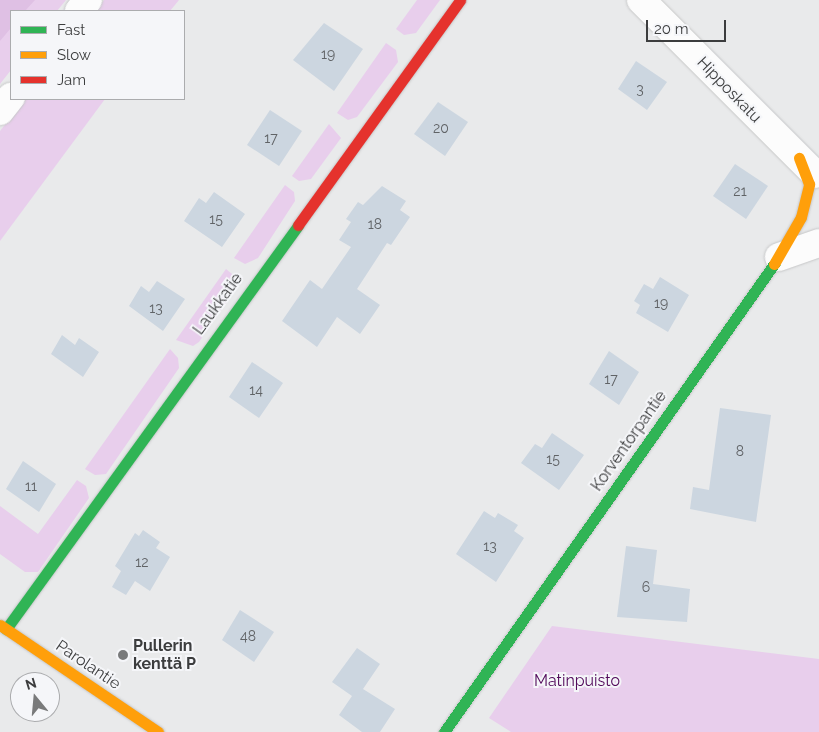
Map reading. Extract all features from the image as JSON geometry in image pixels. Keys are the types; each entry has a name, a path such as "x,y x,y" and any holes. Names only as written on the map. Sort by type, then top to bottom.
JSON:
{"street":[{"path":"80,10 88,0"},
{"name":"Laukkatie","path":"3,626 460,0"},
{"name":"Hipposkatu","path":"641,0 819,179"},
{"path":"0,111 10,98"},
{"name":"Korventorpantie","path":"444,732 779,257 801,216 809,184 799,158"},
{"path":"779,257 819,243"},
{"name":"Parolantie","path":"3,626 158,732"}],"green space":[{"path":"0,0 66,0 58,10 10,10 10,71 0,84"},
{"path":"104,0 179,0 171,10 96,10"},
{"path":"417,0 440,0 416,33 404,35 396,29"},
{"path":"386,43 396,50 398,62 357,117 348,120 337,113"},
{"path":"24,100 104,100 0,241 0,131"},
{"path":"329,124 341,138 311,179 299,181 292,176"},
{"path":"285,185 294,192 295,201 258,258 245,264 234,258"},
{"path":"226,269 237,278 237,286 199,342 193,346 176,340"},
{"path":"170,349 178,358 179,368 106,474 95,475 85,469"},
{"path":"77,480 86,486 89,498 38,572 25,572 0,554 0,506 38,534"},
{"name":"Matinpuisto","path":"552,626 819,659 819,732 511,732 489,718"}],"shaded area":[{"path":"0,0 35,0 26,10 10,10 10,29 0,41"}],"building":[{"path":"324,23 363,49 334,91 293,60"},
{"path":"636,61 667,82 647,110 618,89"},
{"path":"438,102 468,122 445,156 414,134"},
{"path":"270,110 302,131 279,166 247,145"},
{"path":"735,164 768,186 746,219 713,196"},
{"path":"382,186 406,201 400,210 410,217 391,245 387,243 357,289 380,305 360,334 337,317 317,347 282,321 310,280 322,289 351,247 339,240 351,222 346,219 358,202 363,205"},
{"path":"214,192 245,214 222,247 184,221 199,198 206,203"},
{"path":"660,277 689,295 668,332 636,313 640,305 634,301 644,284 653,289"},
{"path":"157,281 185,299 163,331 129,306 141,286 149,292"},
{"path":"62,335 75,345 79,338 99,352 83,377 51,354"},
{"path":"609,351 639,372 619,405 589,384"},
{"path":"252,362 283,383 259,418 229,397"},
{"path":"720,408 771,415 756,522 690,509 693,487 709,490"},
{"path":"552,433 584,455 559,490 521,463 535,444 542,448"},
{"path":"23,461 56,484 39,512 6,489"},
{"path":"484,511 495,518 498,513 518,525 514,531 524,538 496,582 456,554"},
{"path":"143,530 160,542 156,548 170,557 150,591 135,581 126,595 112,587 121,571 115,566 135,533 139,536"},
{"path":"626,546 657,550 653,584 690,589 687,622 617,617"},
{"path":"240,610 274,632 254,662 222,640"},
{"path":"357,648 380,664 363,689 395,709 380,732 362,732 339,715 352,696 332,682"}],"traffic: fast":[{"path":"6,629 298,225"},
{"path":"444,732 774,264"}],"traffic: slow":[{"path":"774,264 801,217 809,184 799,158"},
{"path":"0,625 158,732"}],"traffic: jam":[{"path":"298,225 460,0"}],"place":[{"name":"Pullerin kenttä P","path":"123,655"}]}
